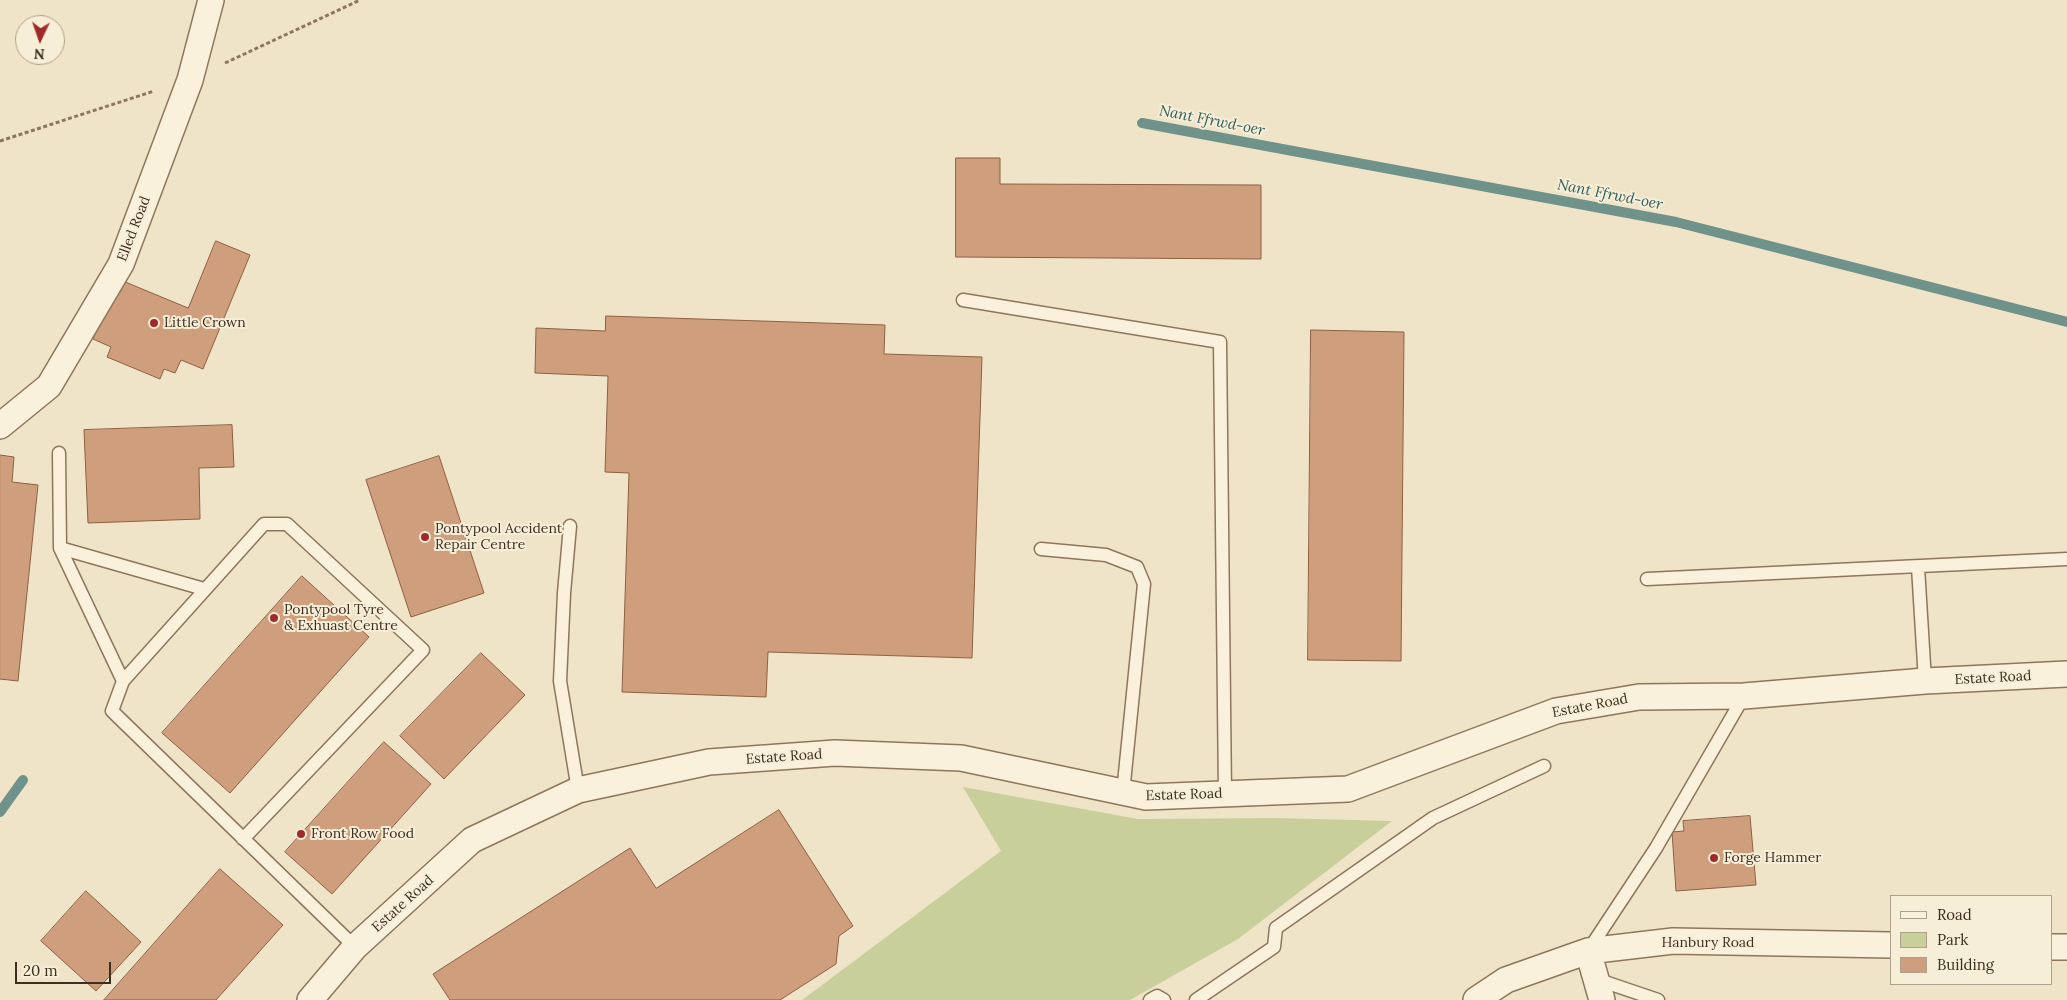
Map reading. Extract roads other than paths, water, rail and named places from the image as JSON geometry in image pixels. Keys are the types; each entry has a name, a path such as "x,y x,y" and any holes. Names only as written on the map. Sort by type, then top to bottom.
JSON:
{"street":[{"name":"Elled Road","path":"0,426 49,386 121,264 190,80 211,0"},
{"name":"Estate Road","path":"310,1000 355,947 472,840 578,790 709,762 835,753 961,758 1146,797 1348,789 1556,711 1639,697 1744,696 1925,681 2067,674"},
{"name":"Hanbury Road","path":"1476,1000 1506,980 1588,951 1673,941 1890,945"},
{"path":"2052,947 2067,947"},
{"path":"1588,951 1599,990"}],"lane":[{"path":"963,300 1220,342 1225,794"},
{"path":"59,453 60,548 123,681"},
{"path":"243,839 423,650 287,524 264,524 204,588 123,681 112,710 243,839 355,947"},
{"path":"570,526 564,593 560,681 578,790"},
{"path":"60,548 204,588"},
{"path":"1042,549 1106,555 1137,567 1144,584 1122,793"},
{"path":"1646,580 2067,559"},
{"path":"1918,567 1925,681"},
{"path":"1588,951 1656,848 1744,696"},
{"path":"1196,1000 1274,947 1276,928 1433,818 1544,766"},
{"path":"1599,990 1658,1000"},
{"path":"1150,1000 1157,996 1164,1000"}],"waterway":[{"name":"Nant Ffrwd-oer","path":"1142,123 1676,222 2067,322"},
{"name":"Nant Ffrwd-oer","path":"0,812 23,780"}],"place":[{"name":"Little Crown","path":"154,323"},
{"name":"Pontypool Accident Repair Centre","path":"425,537"},
{"name":"Pontypool Tyre & Exhuast Centre","path":"274,618"},
{"name":"Front Row Food","path":"301,834"},
{"name":"Forge Hammer","path":"1714,858"}]}
